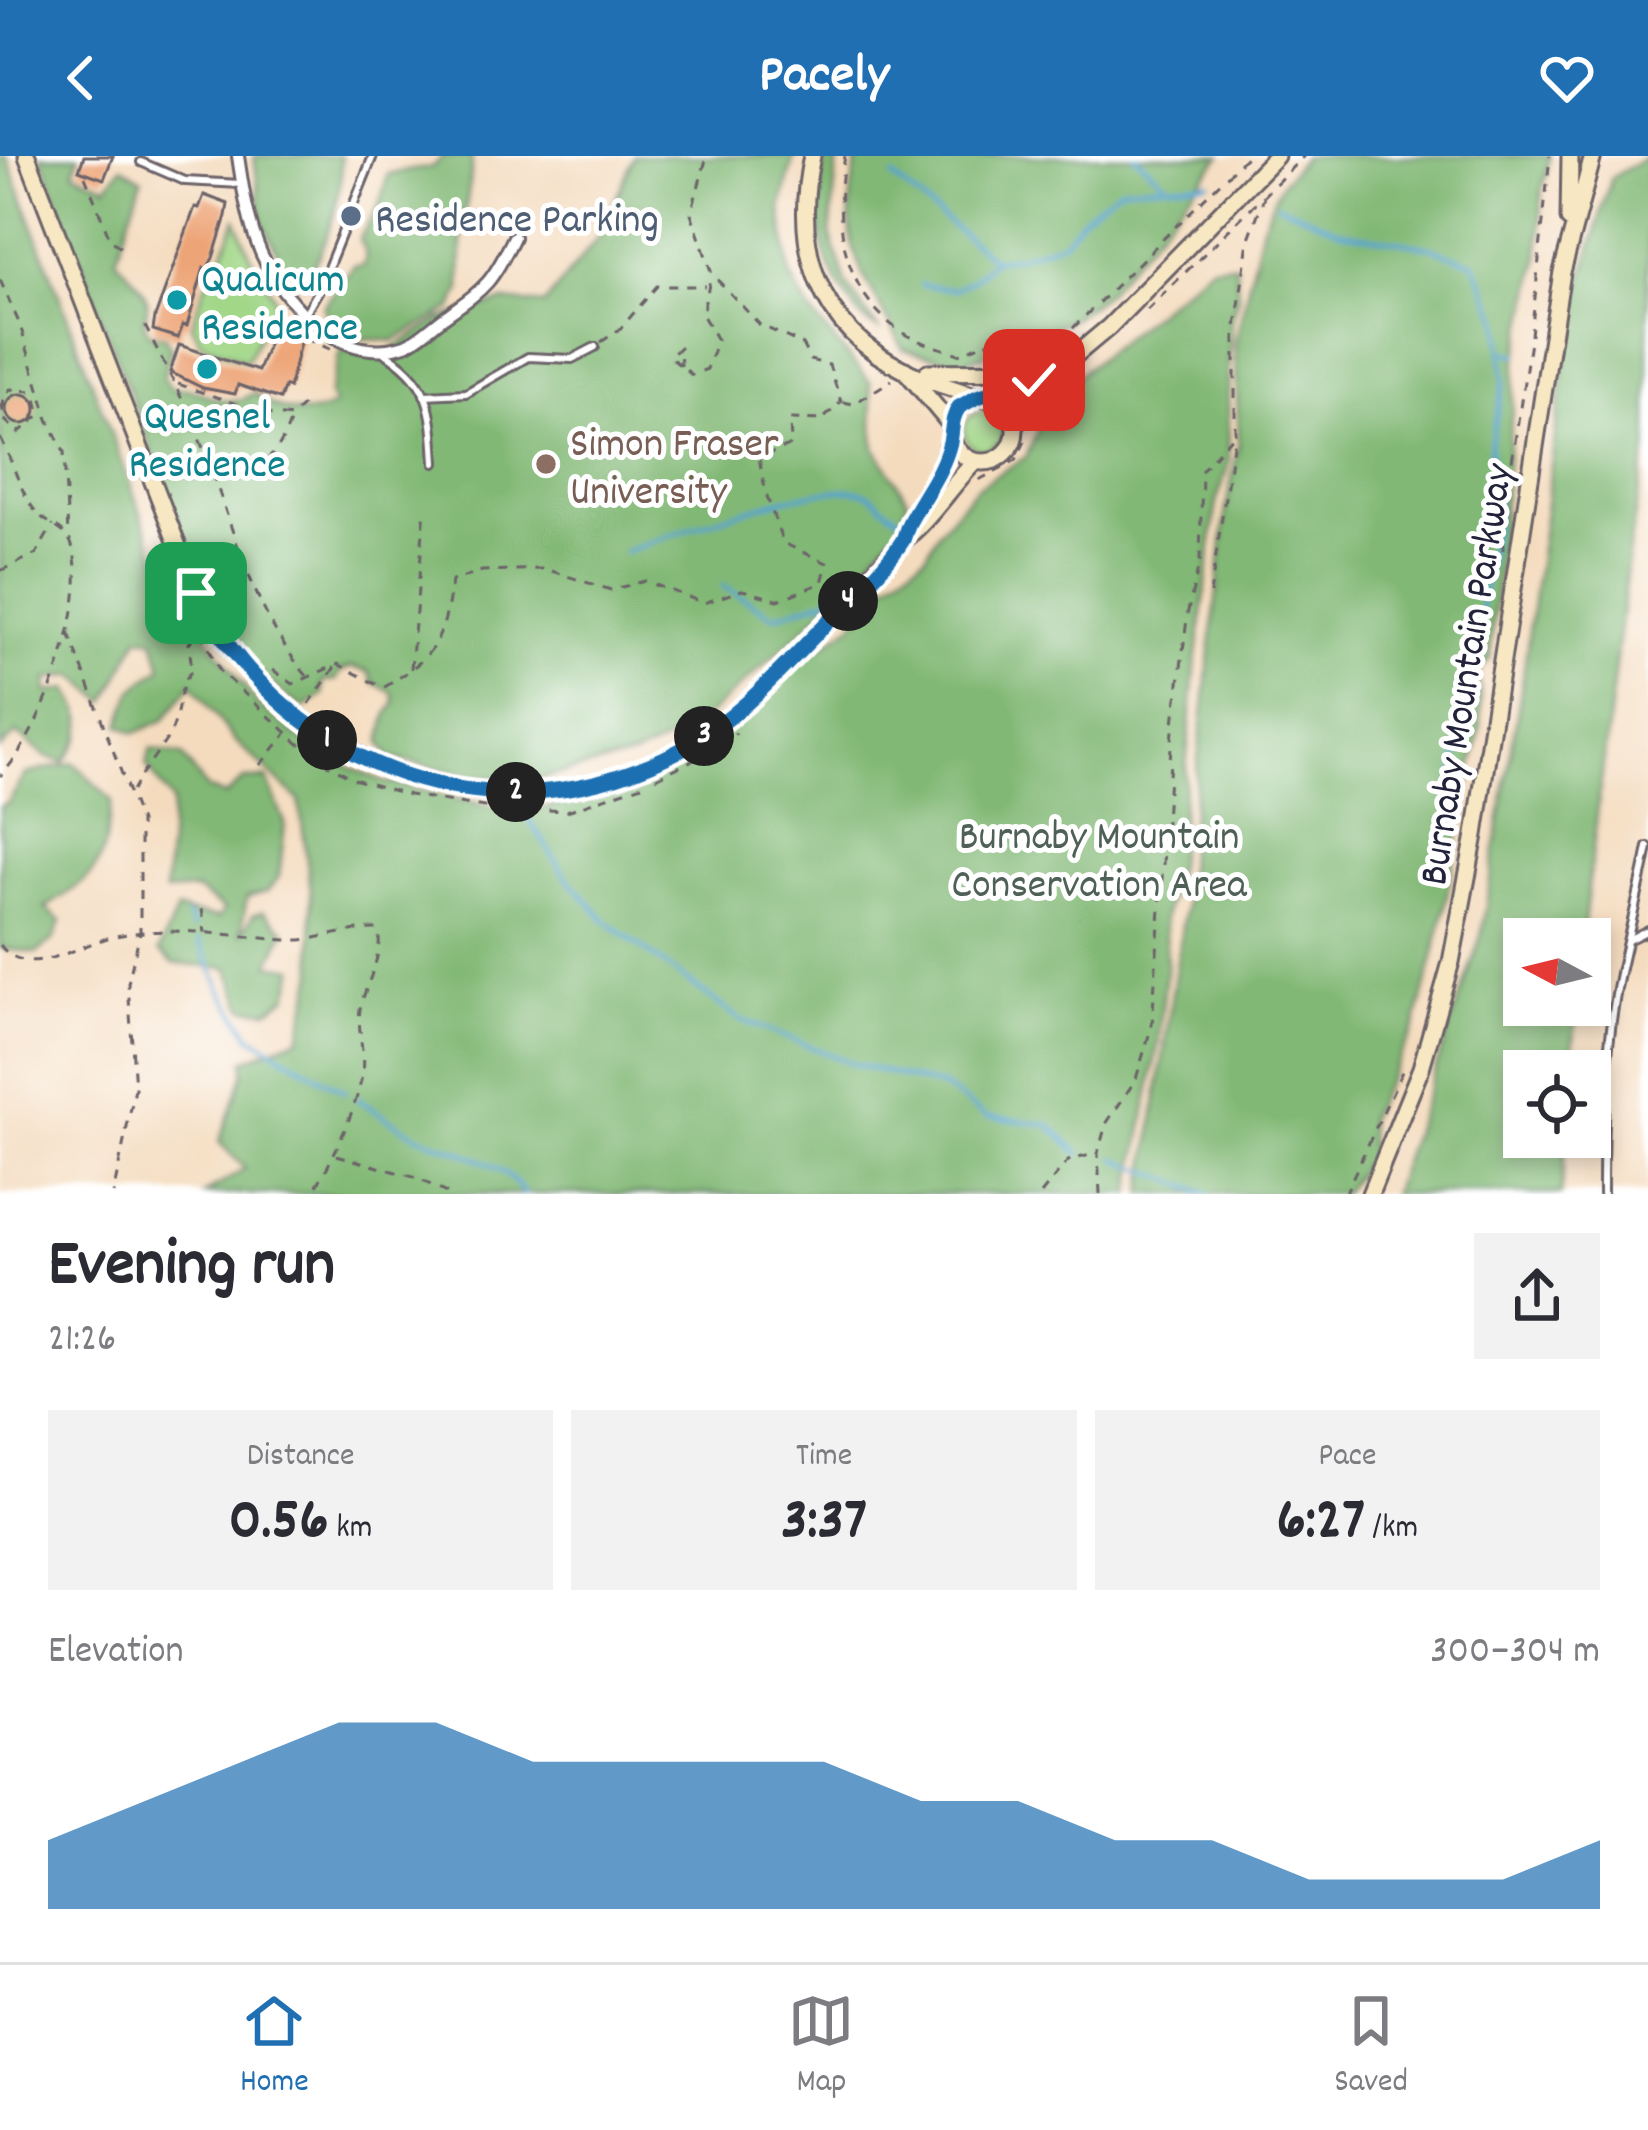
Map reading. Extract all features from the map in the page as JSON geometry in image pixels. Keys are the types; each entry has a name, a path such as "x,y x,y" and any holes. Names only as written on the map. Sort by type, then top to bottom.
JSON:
{"street":[{"path":"27,156 196,593 235,656 293,726 399,775 437,784 536,792 616,778 683,749 743,708 975,462"},
{"path":"238,156 262,253 290,298 347,346 407,344 491,283 514,237"},
{"path":"812,156 804,197 804,234 818,283 833,311 951,433 960,454 975,462 1004,454 1054,373"},
{"path":"903,539 935,481 959,407 1054,373 1078,354 1276,156"},
{"path":"1570,156 1570,234"},
{"name":"Burnaby Mountain Parkway","path":"1370,1194 1421,1068 1451,962 1570,234 1593,156"},
{"path":"899,375 1016,371 1078,354"},
{"path":"899,375 982,397 1006,407 1022,425"}],"lane":[{"path":"305,313 319,290 373,156"},
{"path":"141,162 184,181 242,184"},
{"path":"424,394 466,393 528,357 572,359 595,346"},
{"path":"377,348 404,364 432,407 435,463"},
{"path":"1603,1194 1603,1108 1620,972 1648,847"},
{"path":"1630,939 1648,930"}],"path":[{"path":"706,156 692,213 712,274 760,325 802,344 810,360 830,365 841,402"},
{"path":"845,156 839,230 859,288 897,329 959,354 986,342 1050,340 1069,332 1246,156"},
{"path":"1504,550 1504,514 1531,335 1550,156"},
{"path":"85,176 110,239 123,250"},
{"path":"1210,594 1235,434 1235,334 1248,241 1264,196"},
{"path":"681,366 692,375 706,369 717,340 702,314 712,274"},
{"path":"0,280 20,325 37,392 40,415 18,433 2,417 2,406 10,389 37,392"},
{"path":"595,346 620,329 657,286 709,286"},
{"path":"145,326 214,477 242,564 282,646 308,677"},
{"path":"306,339 330,350"},
{"path":"841,402 853,404 899,375"},
{"path":"175,383 266,414 291,417"},
{"path":"0,776 21,751 52,688 69,633 75,566 68,536 64,452 37,392"},
{"path":"274,670 293,684 336,665 382,688 411,670 444,633 452,581 482,571 544,568 611,590 645,581 704,603 742,590 778,600 822,584 827,563 784,543 759,458 791,445 790,419 822,420 841,402"},
{"path":"214,477 267,461 284,444 291,417 304,405"},
{"path":"980,479 1016,460 1022,425"},
{"path":"1100,1194 1098,1153 1106,1124 1136,1078 1152,1025 1171,747 1188,611 1200,560 1202,470 1235,434"},
{"path":"0,438 36,512 68,536"},
{"path":"411,670 425,509"},
{"path":"0,571 36,554 53,525"},
{"path":"1200,560 1214,561"},
{"path":"190,611 220,671 293,726 309,753 354,778 409,795 484,808 567,811 653,780 723,745 740,729"},
{"path":"131,792 172,731 181,684 192,670 189,644 198,627"},
{"path":"69,633 140,822 140,932 128,983 135,1089 113,1194"},
{"path":"260,765 336,665"},
{"path":"202,909 205,934"},
{"path":"0,945 13,957 51,958 140,932 226,932 291,940 343,930 380,931 359,1016 362,1079 335,1155 311,1194"},
{"path":"1152,1025 1166,1028"},
{"path":"1345,1194 1410,1058"},
{"path":"1041,1194 1068,1161 1098,1153"},
{"path":"335,1155 417,1178 448,1194"}],"green space":[{"name":"Burnaby Mountain Conservation Area","path":"0,156 7,156 167,583 258,705 323,756 386,782 520,813 646,786 720,737 787,671 851,626 884,586 926,555 940,529 977,487 1026,457 1053,396 1212,265 1236,264 1238,296 1231,319 1228,374 1229,462 1217,501 1177,865 1164,918 1167,965 1158,1044 1131,1194 205,1194 245,1169 219,1142 244,1073 244,1060 300,1037 314,972 311,892 299,800 233,739 192,683 164,720 135,733 120,725 133,690 162,667 154,639 139,637 106,702 74,675 48,679 47,692 68,689 82,718 77,743 64,762 46,757 17,733 0,749"},
{"name":"Simon Fraser University","path":"41,156 79,156 74,172 107,186 122,166 142,179 116,259 145,294 148,333 165,337 171,348 163,378 172,389 231,401 254,393 272,405 302,413 334,406 329,395 340,351 378,358 441,319 504,301 544,305 601,234 634,156 794,156 781,209 790,276 810,312 870,382 875,448 908,500 897,530 806,627 692,730 632,757 537,779 478,777 390,758 381,743 395,703 393,693 373,682 369,672 352,667 341,671 336,680 323,682 323,695 304,708 255,668 221,619 200,581"},
{"path":"254,156 341,156 331,223 302,284 289,278 262,220"},
{"path":"444,156 471,156 472,166 462,235 461,289 453,308 393,341 356,338 326,316 323,306 354,266 364,265 366,254 359,239 379,206 388,174 432,167"},
{"path":"826,156 838,156 830,234 847,286 878,329 855,310 828,262 819,211"},
{"path":"858,156 1221,156 1105,294 1032,339 960,363 903,349 865,278 850,216"},
{"path":"1304,156 1550,156 1542,191 1539,259 1516,364 1490,659 1479,672 1481,724 1440,931 1415,1027 1368,1118 1370,1153 1343,1194 1143,1194 1186,899 1226,510 1239,443 1235,344 1262,225 1280,185"},
{"path":"1648,156 1648,444 1630,542 1585,918 1503,918 1503,1026 1575,1026 1573,1050 1503,1050 1503,1158 1564,1158 1561,1194 1392,1194 1481,936 1522,684 1570,323 1611,178"},
{"path":"236,219 253,262 277,302 246,361 201,343 192,325"},
{"path":"983,412 996,418 1002,431 996,444 983,450 970,444 964,431 970,418"},
{"path":"151,749 182,755 207,789 225,796 244,779 267,779 285,823 279,877 267,892 247,897 240,936 253,915 263,911 285,931 269,964 295,968 288,996 268,1010 244,1008 228,968 173,963 159,951 177,910 218,918 224,909 196,890 165,892 172,801 146,765"},
{"path":"74,763 112,801 102,855 89,876 45,908 61,921 54,939 37,953 0,948 0,806 8,803 26,774"}],"building":[{"path":"84,156 113,156 104,179 79,170"},
{"path":"204,195 228,204 226,216 187,326 183,325 178,338 153,330 155,317 195,207 199,208"},
{"path":"275,326 302,335 289,388 285,386 280,399 238,385 235,394 203,388 170,372 179,345 258,371"},
{"path":"21,394 36,409 21,424 6,409"}],"waterway":[{"path":"1135,156 1167,184"},
{"path":"893,177 994,260"},
{"path":"921,285 955,289 994,260 1064,241 1082,217 1121,187 1209,182"},
{"path":"1278,204 1341,231 1429,247 1474,263 1500,320 1504,382 1490,445 1497,507 1452,786"},
{"path":"1502,351 1517,355"},
{"path":"625,552 748,510 819,493 868,494 898,517"},
{"path":"723,586 774,616 827,599 858,566"},
{"path":"528,818 567,878 607,922 739,1019 854,1064 943,1087 986,1116 1049,1125 1080,1154"},
{"path":"187,915 193,928"},
{"path":"199,941 250,1036 345,1092"},
{"path":"357,1099 416,1135 493,1166 525,1194"},
{"path":"1116,1159 1207,1194"}],"place":[{"name":"Residence Parking","path":"351,216"},
{"name":"Qualicum Residence","path":"177,300"},
{"name":"Quesnel Residence","path":"207,369"},
{"name":"Simon Fraser University","path":"546,464"}],"route":[{"path":"196,593 235,656 292,714 324,738 399,775 487,791 536,792 616,778 683,749 743,708 903,539 935,481 959,407 1034,380"}]}
